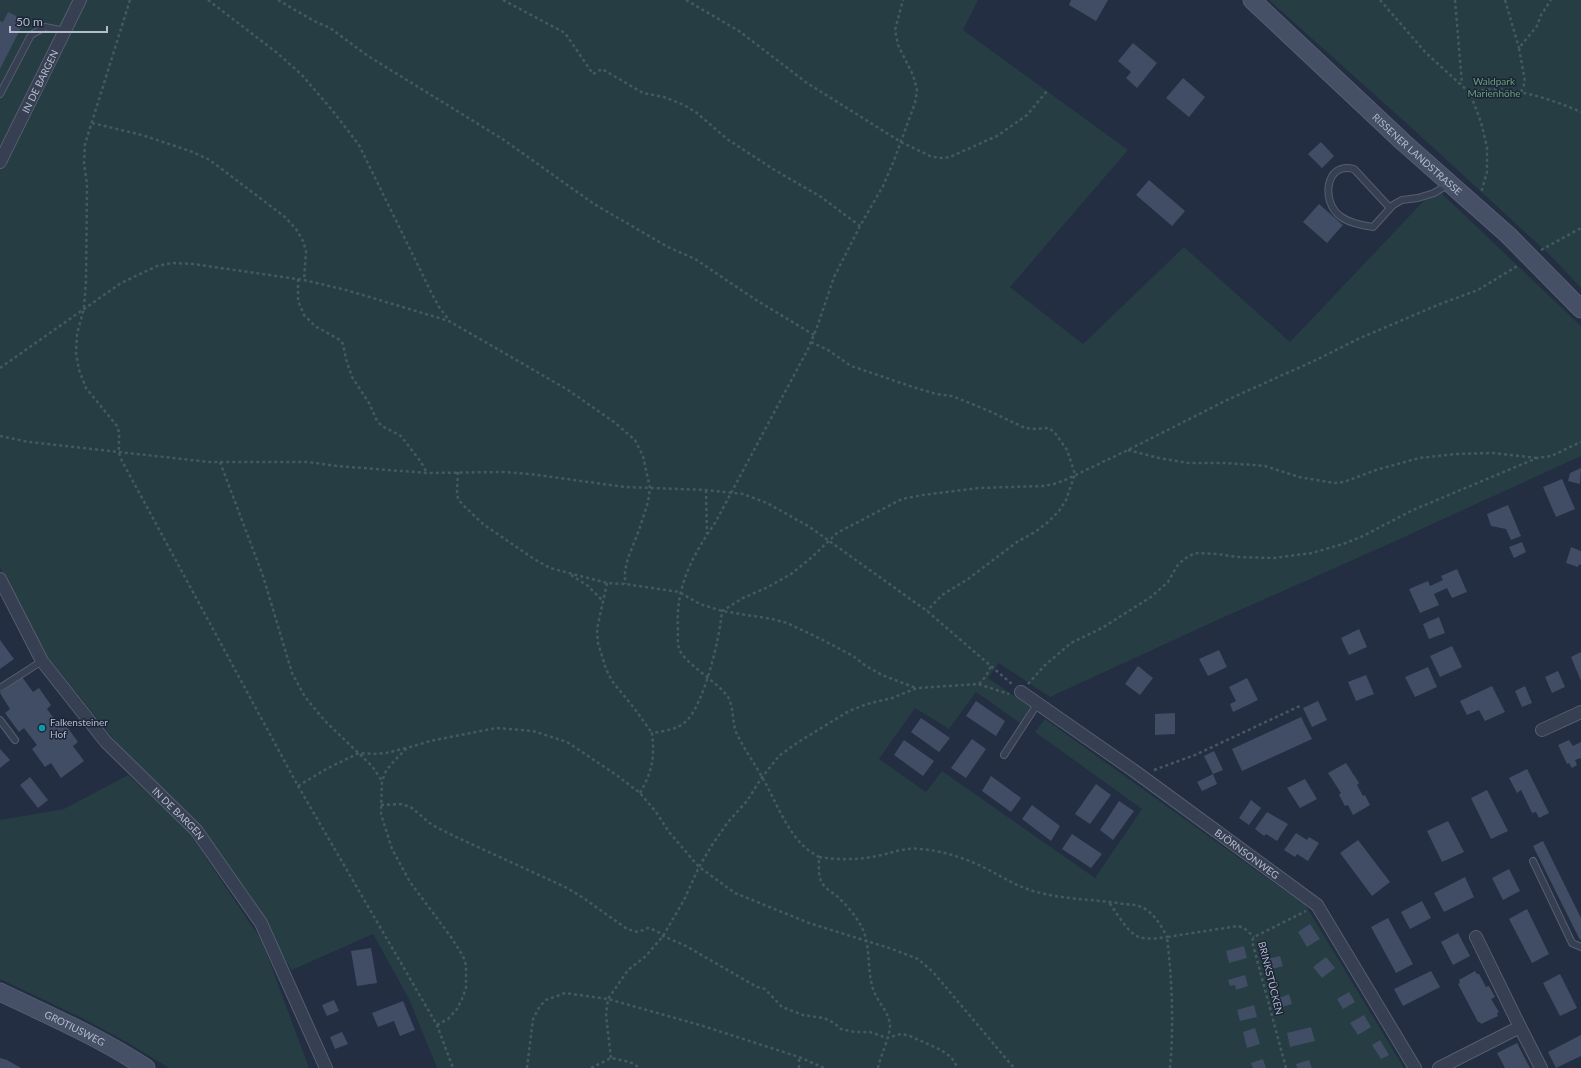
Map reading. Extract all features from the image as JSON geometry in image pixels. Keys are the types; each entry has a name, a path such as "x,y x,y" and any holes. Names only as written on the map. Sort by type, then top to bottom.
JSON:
{"main road":[{"name":"RISSENER LANDSTRASSE","path":"1252,0 1450,184 1508,235 1581,309"},
{"name":"GROTIUSWEG","path":"0,992 92,1037 146,1068"}],"street":[{"name":"IN DE BARGEN","path":"0,162 80,0"},
{"name":"IN DE BARGEN","path":"0,579 42,661 117,757 196,830 261,923 326,1068"},
{"name":"BJÖRNSONWEG","path":"1021,692 1318,905 1415,1068"},
{"path":"1542,730 1581,712"},
{"path":"1476,937 1541,1068"},
{"path":"1439,1068 1520,1027"}],"lane":[{"path":"0,94 31,35 45,27 65,31"},
{"path":"1390,208 1354,169 1347,167 1337,170 1331,178 1328,197 1331,206 1339,216 1363,226 1373,227 1390,208 1402,200 1418,198 1434,193 1450,184"},
{"path":"0,688 42,661"},
{"path":"1004,755 1038,704"},
{"path":"0,720 15,740"},
{"path":"1533,861 1572,943 1581,947"}],"path":[{"path":"130,0 85,144 84,164 87,184 87,256 84,308 76,343 79,370 86,388 117,426 120,436 119,452 298,786 437,1025 453,1068"},
{"path":"208,0 276,52 301,74 332,110 359,145 430,292 449,321"},
{"path":"278,0 304,16 330,28 368,56 504,140 550,171 594,204 668,247 695,259 756,300 814,335"},
{"path":"503,0 565,33 593,74 602,69 643,93 664,97 684,105 727,139 773,169 821,197 860,226"},
{"path":"686,0 739,32 807,83 901,142 930,156 940,158 950,157 984,142 1014,126 1027,116 1048,91"},
{"path":"903,0 895,30 898,45 913,75 917,90 915,103 883,186 860,226 834,277 811,342 732,492 685,576 679,592 677,620 679,648 685,657 708,676 728,697 732,706 736,731 747,754 762,777 778,808 798,839 806,849 819,857 852,858 875,856 907,848 922,849 961,857 985,868 1009,882 1038,892 1066,898 1108,901 1138,906 1147,910 1158,922 1167,937 1171,979 1172,1020 1170,1068"},
{"path":"1380,0 1426,53 1462,84 1470,93 1482,122 1486,148 1487,172 1480,195"},
{"path":"1455,0 1462,84"},
{"path":"1505,0 1519,48 1525,82 1521,92"},
{"path":"1519,48 1537,26 1551,0"},
{"path":"1470,93 1484,89 1521,92 1557,102 1581,112"},
{"path":"92,123 142,135 190,151 208,159 224,170 285,217 296,229 303,241 306,251 304,280"},
{"path":"722,611 742,598 768,587 791,574 811,558 837,533 897,502 910,497 979,488 1043,486 1054,484 1128,450 1227,400 1316,360 1358,339 1440,304 1478,290 1505,275 1530,257 1581,228"},
{"path":"0,368 121,283 147,270 165,264 193,264 304,280 346,290 449,321 568,390 635,440 643,456 650,488 648,502 628,558 625,571 625,584"},
{"path":"298,279 298,301 304,315 315,326 340,340 344,344 346,359 352,377 369,403 377,421 382,426 401,436 421,462 427,473"},
{"path":"811,342 828,350 851,366 936,394 952,396 987,410 1025,428 1049,428 1055,433 1066,450 1075,474 1066,500 1059,511 1035,532 1017,542 942,595 927,611"},
{"path":"0,436 29,442 220,462 308,462 337,466 427,473 503,472 530,474 625,487 706,490 748,495 767,503 808,526 927,611 1021,692"},
{"path":"1128,450 1159,458 1188,463 1226,463 1265,466 1299,477 1334,483 1419,458 1456,454 1493,453 1537,458 1551,456 1581,442"},
{"path":"611,1058 606,1015 608,1000 628,970 646,956 664,936 684,900 699,867 724,827 747,802 762,777 780,755 788,749 833,720 867,704 892,698 917,688 978,684 991,687 1001,693 1012,694 1021,692 1044,666 1071,643 1102,628 1151,597 1168,582 1177,566 1184,559 1195,553 1237,557 1274,558 1312,553 1361,537 1413,510 1537,458"},
{"path":"220,462 263,576 292,673 305,697 340,737 372,766 382,781"},
{"path":"458,472 458,499 463,505 483,524 534,559 550,568 607,583 625,584 679,592 700,604 722,611 772,619 787,623 847,653 882,675 917,688"},
{"path":"706,490 707,535"},
{"path":"569,573 588,586 603,601"},
{"path":"607,583 597,629 598,643 606,669 612,681 652,733 654,748 653,764 640,793"},
{"path":"652,733 675,728 684,724 690,718 700,698 708,676 720,628 722,611"},
{"path":"978,684 986,676 991,666"},
{"path":"1140,776 1195,755 1302,705"},
{"path":"298,786 328,768 359,753 386,753 430,741 496,728 534,731 567,742 615,774 640,793 656,812 669,832 699,867 735,893 809,923 918,959 926,965 1014,1068"},
{"path":"407,748 394,760 386,771 382,781 381,814 392,849 410,882 459,950 466,965 466,988 462,999 456,1010 448,1019 437,1025"},
{"path":"382,805 402,804 412,808 432,825 567,888 587,900 627,929 638,932 648,928 657,931 765,989 782,1007 792,1012 824,1018 834,1023 841,1029 855,1032 870,1032 887,1038 901,1034 910,1036 941,1050 951,1057 958,1068"},
{"path":"819,857 820,874 823,886 842,900 860,922 868,943 872,986 876,997 887,1015 890,1025 878,1068"},
{"path":"1108,901 1128,928 1139,937 1167,937 1238,926 1244,928 1254,937"},
{"name":"BRINKSTÜCKEN","path":"1286,1068 1252,941 1254,937 1318,905"},
{"path":"527,1068 533,1019 543,1003 557,995 565,993 608,1000 703,1026 799,1057 824,1068"},
{"path":"799,1057 799,1068"},
{"path":"591,1068 611,1058 630,1062 640,1068"}],"green space":[{"path":"0,0 978,0 963,30 1128,150 1010,287 1083,344 1184,247 1290,342 1436,188 1581,326 1581,456 1050,697 999,663 988,678 1030,707 1020,723 976,692 949,729 915,708 879,759 926,792 942,771 1095,878 1142,809 1035,732 1045,719 1306,906 1404,1068 437,1068 409,999 373,934 292,970 199,827 132,762 48,657 0,568"},
{"name":"Waldpark Marienhöhe","path":"1269,0 1581,0 1581,288 1551,256 1414,130"},
{"path":"128,775 186,828 262,941 309,1068 169,1068 130,1044 84,1019 0,979 0,820 64,809"}],"building":[{"path":"1071,0 1108,0 1096,21 1069,5"},
{"path":"8,12 25,20 0,69 0,21 3,22"},
{"path":"1133,43 1157,63 1137,88 1126,78 1131,72 1118,61"},
{"path":"1183,78 1205,97 1189,117 1166,98"},
{"path":"1321,142 1334,156 1322,168 1308,154"},
{"path":"1149,180 1185,211 1172,226 1136,195"},
{"path":"1319,204 1343,225 1327,243 1303,222"},
{"path":"1581,468 1580,484 1568,481 1570,473"},
{"path":"1562,479 1575,509 1556,517 1543,487"},
{"path":"1508,505 1521,536 1511,540 1506,529 1491,526 1487,514"},
{"path":"1522,542 1526,552 1514,558 1509,547"},
{"path":"1571,547 1581,551 1581,565 1579,564 1578,567 1566,563"},
{"path":"1457,569 1467,592 1452,598 1447,588 1434,594 1439,605 1420,613 1409,589 1428,581 1430,586 1443,580 1441,576"},
{"path":"1439,617 1445,633 1429,639 1423,624"},
{"path":"1359,629 1367,647 1349,655 1341,638"},
{"path":"0,640 14,659 0,669"},
{"path":"1452,646 1462,667 1440,677 1430,656"},
{"path":"1219,650 1227,667 1208,676 1199,659"},
{"path":"1581,652 1581,681 1571,657"},
{"path":"1138,666 1153,678 1140,695 1125,684"},
{"path":"1428,667 1437,687 1415,697 1405,677"},
{"path":"1558,671 1565,687 1552,693 1545,677"},
{"path":"1366,675 1374,694 1356,701 1348,682"},
{"name":"Falkensteiner Hof","path":"22,677 33,692 39,688 51,705 47,709 60,727 65,724 78,742 73,746 84,761 61,778 51,763 45,767 32,749 37,745 24,728 19,732 5,713 10,709 0,693"},
{"path":"1247,678 1258,700 1233,712 1230,704 1236,701 1229,687"},
{"path":"1492,686 1505,712 1485,721 1479,710 1467,715 1460,701"},
{"path":"1525,686 1532,703 1522,707 1515,691"},
{"path":"976,701 1005,721 996,736 966,716"},
{"path":"1318,701 1327,720 1312,727 1303,708"},
{"path":"1175,713 1175,734 1155,735 1155,714"},
{"path":"1301,717 1312,739 1242,771 1232,749"},
{"path":"921,718 950,738 939,752 911,732"},
{"path":"972,739 986,749 966,778 951,768"},
{"path":"904,740 934,761 923,776 894,755"},
{"path":"1569,740 1573,746 1581,742 1581,758 1575,760 1577,765 1572,768 1569,763 1567,764 1558,745"},
{"path":"0,749 10,760 0,768"},
{"path":"1214,751 1223,770 1213,774 1204,756"},
{"path":"1346,763 1359,783 1357,785 1363,796 1365,795 1370,805 1353,815 1348,805 1345,806 1339,795 1341,793 1328,773"},
{"path":"1527,769 1549,813 1539,818 1536,812 1532,813 1521,790 1517,793 1509,778"},
{"path":"1213,774 1217,784 1202,791 1197,782"},
{"path":"991,776 1021,798 1011,812 982,791"},
{"path":"30,777 48,800 38,808 20,785"},
{"path":"1305,779 1317,799 1300,808 1287,788"},
{"path":"1096,784 1111,795 1090,824 1075,814"},
{"path":"1487,790 1508,831 1491,839 1471,798"},
{"path":"1251,800 1261,808 1249,825 1239,818"},
{"path":"1119,801 1134,811 1113,840 1100,830"},
{"path":"1032,805 1060,826 1051,841 1022,819"},
{"path":"1267,812 1288,824 1277,841 1266,834 1264,836 1255,829"},
{"path":"1448,821 1464,852 1442,862 1427,831"},
{"path":"1296,833 1307,840 1309,837 1319,843 1308,861 1297,854 1295,857 1284,850"},
{"path":"1072,834 1102,854 1091,868 1062,849"},
{"path":"1358,840 1390,882 1372,896 1340,853"},
{"path":"1543,841 1581,918 1580,940 1533,846"},
{"path":"1509,869 1520,891 1503,900 1492,878"},
{"path":"1465,877 1474,897 1444,912 1434,893"},
{"path":"1422,901 1431,918 1410,929 1401,912"},
{"path":"1527,909 1549,954 1532,963 1509,919"},
{"path":"1388,918 1413,964 1396,973 1371,927"},
{"path":"1310,924 1320,939 1307,947 1298,932"},
{"path":"1458,933 1470,956 1453,965 1441,942"},
{"path":"1244,946 1247,958 1229,963 1226,951"},
{"path":"371,948 377,983 357,986 351,951"},
{"path":"1280,956 1283,966 1269,970 1267,959"},
{"path":"1326,957 1335,968 1322,978 1313,967"},
{"path":"1431,971 1440,987 1403,1006 1394,989"},
{"path":"1475,971 1479,974 1486,987 1489,986 1495,997 1491,999 1499,1012 1497,1013 1498,1016 1481,1024 1478,1022 1458,984 1460,983 1459,980"},
{"path":"1560,974 1577,1008 1560,1016 1543,983"},
{"path":"1245,975 1248,986 1236,990 1235,985 1230,986 1228,980"},
{"path":"1349,992 1355,1002 1343,1009 1337,999"},
{"path":"1289,994 1292,1004 1282,1007 1279,998"},
{"path":"334,1000 339,1011 327,1016 322,1005"},
{"path":"403,1001 415,1030 400,1036 394,1021 378,1027 372,1013"},
{"path":"1254,1005 1257,1017 1240,1021 1237,1010"},
{"path":"1364,1015 1371,1027 1358,1035 1350,1023"},
{"path":"1311,1027 1315,1041 1290,1047 1287,1033"},
{"path":"1255,1028 1260,1044 1247,1048 1243,1032"},
{"path":"342,1032 348,1044 335,1049 330,1037"},
{"path":"1581,1035 1581,1056 1556,1068 1548,1052"},
{"path":"1380,1040 1389,1055 1381,1059 1372,1045"},
{"path":"1517,1043 1530,1068 1505,1068 1497,1053"},
{"path":"0,1058 7,1060 21,1068 0,1068"},
{"path":"1263,1059 1266,1068 1253,1068 1251,1063"},
{"path":"1309,1060 1312,1068 1297,1068 1296,1064"}],"place":[{"name":"Falkensteiner Hof","path":"42,728"}]}
